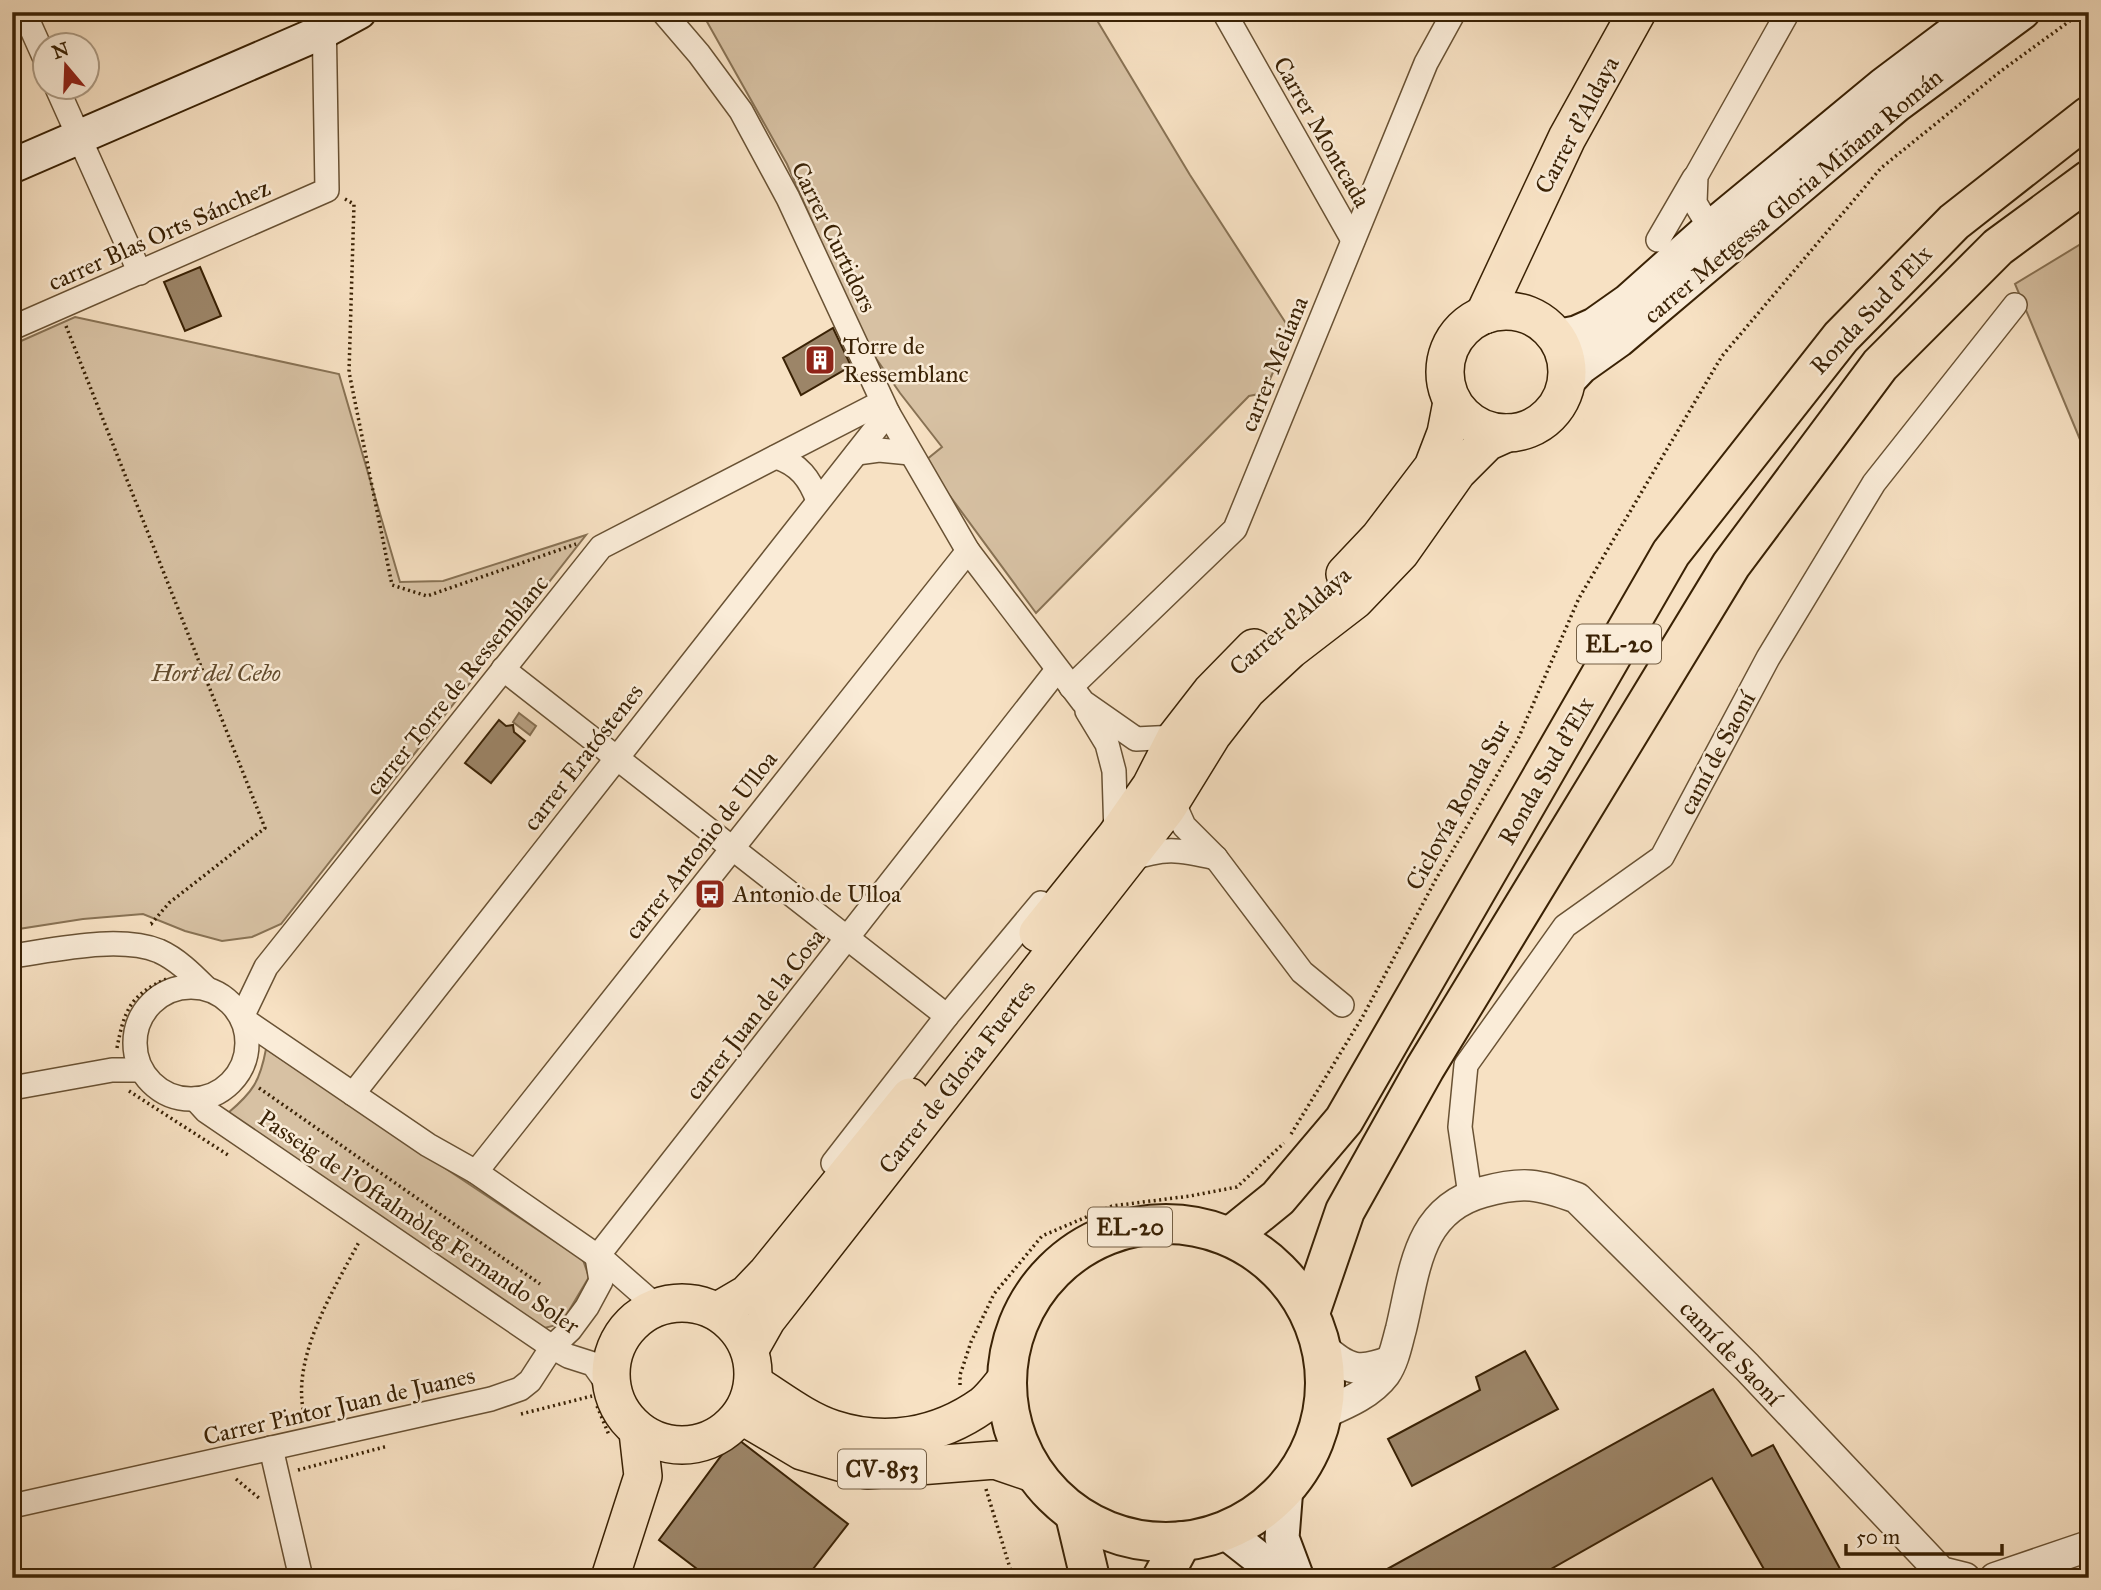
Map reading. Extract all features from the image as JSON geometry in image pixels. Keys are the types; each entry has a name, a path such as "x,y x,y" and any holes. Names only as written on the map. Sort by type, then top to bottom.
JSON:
{"highway":[{"name":"Ronda Sud d'Elx","path":"1231,1236 1278,1198 1344,1120 1671,553 1841,337 1954,222 2089,116"},
{"name":"Ronda Sud d'Elx","path":"1310,1313 1345,1211 1418,1080 1731,565 1880,365 1998,247 2089,180"},
{"name":"EL-20","path":"1180,1223 1231,1236 1277,1267 1310,1313 1323,1348 1325,1371 1322,1414 1309,1453 1286,1487 1258,1513 1224,1531 1182,1541 1145,1541 1108,1532 1075,1515 1052,1496 1033,1473 1012,1429 1005,1381 1014,1329 1040,1283 1079,1248 1127,1227 1180,1223"},
{"path":"1075,1515 1090,1578"},
{"path":"1162,1578 1182,1541"}],"main road":[{"path":"12,166 80,137 324,22 359,12"},
{"name":"Carrer d'Aldaya","path":"1485,315 1567,138 1637,12"},
{"name":"Carrer d'Aldaya","path":"1542,326 1525,293 1528,274 1567,176 1655,12"},
{"name":"carrer Metgessa Gloria Miñana Román","path":"1542,326 1576,333 1594,325 1617,309 1702,215 1884,85 1980,12"},
{"name":"carrer Metgessa Gloria Miñana Román","path":"1566,383 1581,367 1619,340 1897,105 2023,12"},
{"path":"1499,312 1514,312 1542,326 1564,351 1567,367 1561,399 1545,418 1523,431 1507,433 1490,432 1462,415 1452,401 1446,385 1448,351 1457,336 1469,323 1499,312"},
{"name":"Carrer d'Aldaya","path":"1122,848 1176,737 1210,692 1256,646 1334,585 1379,538 1433,467 1446,433 1452,401"},
{"name":"Carrer d'Aldaya","path":"1170,804 1212,735 1247,690 1290,650 1354,600 1400,553 1457,472 1487,442 1507,433"},
{"name":"Carrer de Gloria Fuertes","path":"718,1311 747,1294 784,1252 966,1027 1081,877 1122,848 1170,804"},
{"name":"Carrer de Gloria Fuertes","path":"748,1382 767,1319 1122,848"},
{"path":"677,1302 698,1303 718,1311 737,1327 748,1382 718,1436 689,1446 662,1443 638,1432 602,1392 618,1340 634,1320 656,1306 677,1302"},
{"path":"748,1382 806,1417 833,1429 880,1439 937,1430 983,1404 1005,1381"},
{"name":"CV-853","path":"748,1382 802,1451 867,1470 995,1460 1033,1473"},
{"path":"610,1578 643,1476 638,1432"},
{"path":"635,1578 666,1480 689,1446"},
{"path":"1286,1487 1282,1538 1297,1578"},
{"path":"1224,1531 1261,1559 1272,1578"}],"street":[{"path":"24,12 33,32"},
{"path":"327,190 324,22 374,12"},
{"name":"Carrer Curtidors","path":"663,12 699,54 741,111 788,198 885,408 968,551 1070,686 1107,744 1114,771 1122,848"},
{"name":"Carrer Montcada","path":"1224,12 1353,240"},
{"name":"carrer Meliana","path":"1070,686 1235,529 1426,64 1454,12"},
{"path":"1658,240 1788,12"},
{"path":"64,102 140,272"},
{"path":"1696,176 1702,215"},
{"name":"carrer Blas Orts Sánchez","path":"12,328 327,190"},
{"name":"camí de Saoní","path":"1471,1195 1460,1127 1466,1065 1565,926 1662,857 1768,658 1874,483 2015,305"},
{"name":"carrer Eratóstenes","path":"353,1094 857,453 885,408"},
{"name":"carrer Torre de Ressemblanc","path":"242,1018 267,967 601,547 776,457 885,408"},
{"path":"857,453 879,450 910,453"},
{"path":"776,457 791,462 804,473 818,501"},
{"name":"carrer Antonio de Ulloa","path":"476,1172 968,551"},
{"path":"503,669 947,1016"},
{"name":"Carrer Curtidors","path":"1070,686 1136,739 1176,737"},
{"name":"carrer Juan de la Cosa","path":"597,1257 848,939 1070,686"},
{"path":"1170,804 1184,826 1216,858 1302,972 1342,1005"},
{"path":"1122,848 1179,850 1216,858"},
{"name":"Carrer de Gloria Fuertes","path":"784,1252 785,1226 947,1016 1052,889 1081,877"},
{"path":"12,956 124,942 159,951 185,967 206,988 228,999 242,1018 428,1145 476,1172 597,1257 656,1306"},
{"path":"206,988 183,986 160,995 142,1014 135,1032 134,1050 141,1070 160,1091 178,1098 195,1099 221,1091 240,1071 247,1048 242,1018"},
{"path":"12,1088 112,1070 141,1070"},
{"name":"Passeig de l'Oftalmòleg Fernando Soler","path":"195,1099 205,1111 552,1347 593,1364 602,1392"},
{"name":"camí de Saoní","path":"1391,1361 1422,1242 1448,1207 1471,1195 1509,1185 1545,1187 1577,1198 1747,1367 1941,1572 1965,1578"},
{"name":"Carrer Pintor Juan de Juanes","path":"12,1506 491,1399 520,1389 530,1381 552,1347 587,1307 601,1281 597,1257"},
{"path":"1323,1348 1340,1363 1360,1370 1391,1361"},
{"path":"1322,1414 1368,1391 1385,1373 1391,1361"},
{"path":"271,1448 270,1496 301,1578"},
{"path":"1995,1578 2089,1546"}],"path":[{"name":"Ciclovía Ronda Sur","path":"959,1418 960,1376 971,1342 994,1294 1042,1236 1112,1206 1237,1187 1289,1138 1363,1016 1436,879 1518,739 1579,598 1723,356 1881,168 2000,71 2082,12"},
{"path":"327,190 354,204 349,372 392,585 427,596 572,544 601,547"},
{"path":"59,308 265,828 169,903 151,924 125,924 124,942"},
{"path":"259,1088 540,1284"},
{"path":"312,1439 300,1404 305,1362 327,1303 359,1242"},
{"path":"515,1415 602,1392"},
{"path":"270,1496 298,1489 298,1468 397,1444"},
{"path":"976,1462 1001,1532 1013,1578"}],"green space":[{"path":"725,12 1092,12 1190,175 1291,331 1264,393 1249,396 1036,613 926,460 942,447 866,344 787,164 706,20"},
{"path":"2089,239 2089,461 2015,284"},
{"name":"Hort del Cebo","path":"75,317 339,374 400,582 443,581 586,535 281,924 252,937 222,941 185,931 143,914 83,919 12,930 12,345"},
{"path":"266,1049 583,1260 589,1277 561,1324 540,1329 228,1113 244,1099 254,1085"}],"shaded area":[{"path":"519,713 536,726 530,735 513,722"}],"building":[{"path":"200,267 221,316 185,331 164,282"},
{"name":"Torre de Ressemblanc","path":"833,328 851,366 801,395 783,358"},
{"path":"499,720 506,726 513,725 514,732 525,741 491,783 465,763"},
{"path":"1525,1351 1558,1409 1412,1486 1388,1439 1480,1390 1476,1377"},
{"path":"1713,1389 1752,1456 1773,1445 1845,1578 1769,1578 1712,1478 1535,1578 1371,1578"},
{"path":"735,1437 848,1524 806,1578 709,1578 659,1540"}],"place":[{"name":"Torre de Ressemblanc","path":"820,360"},
{"name":"Antonio de Ulloa","path":"710,894"}]}
